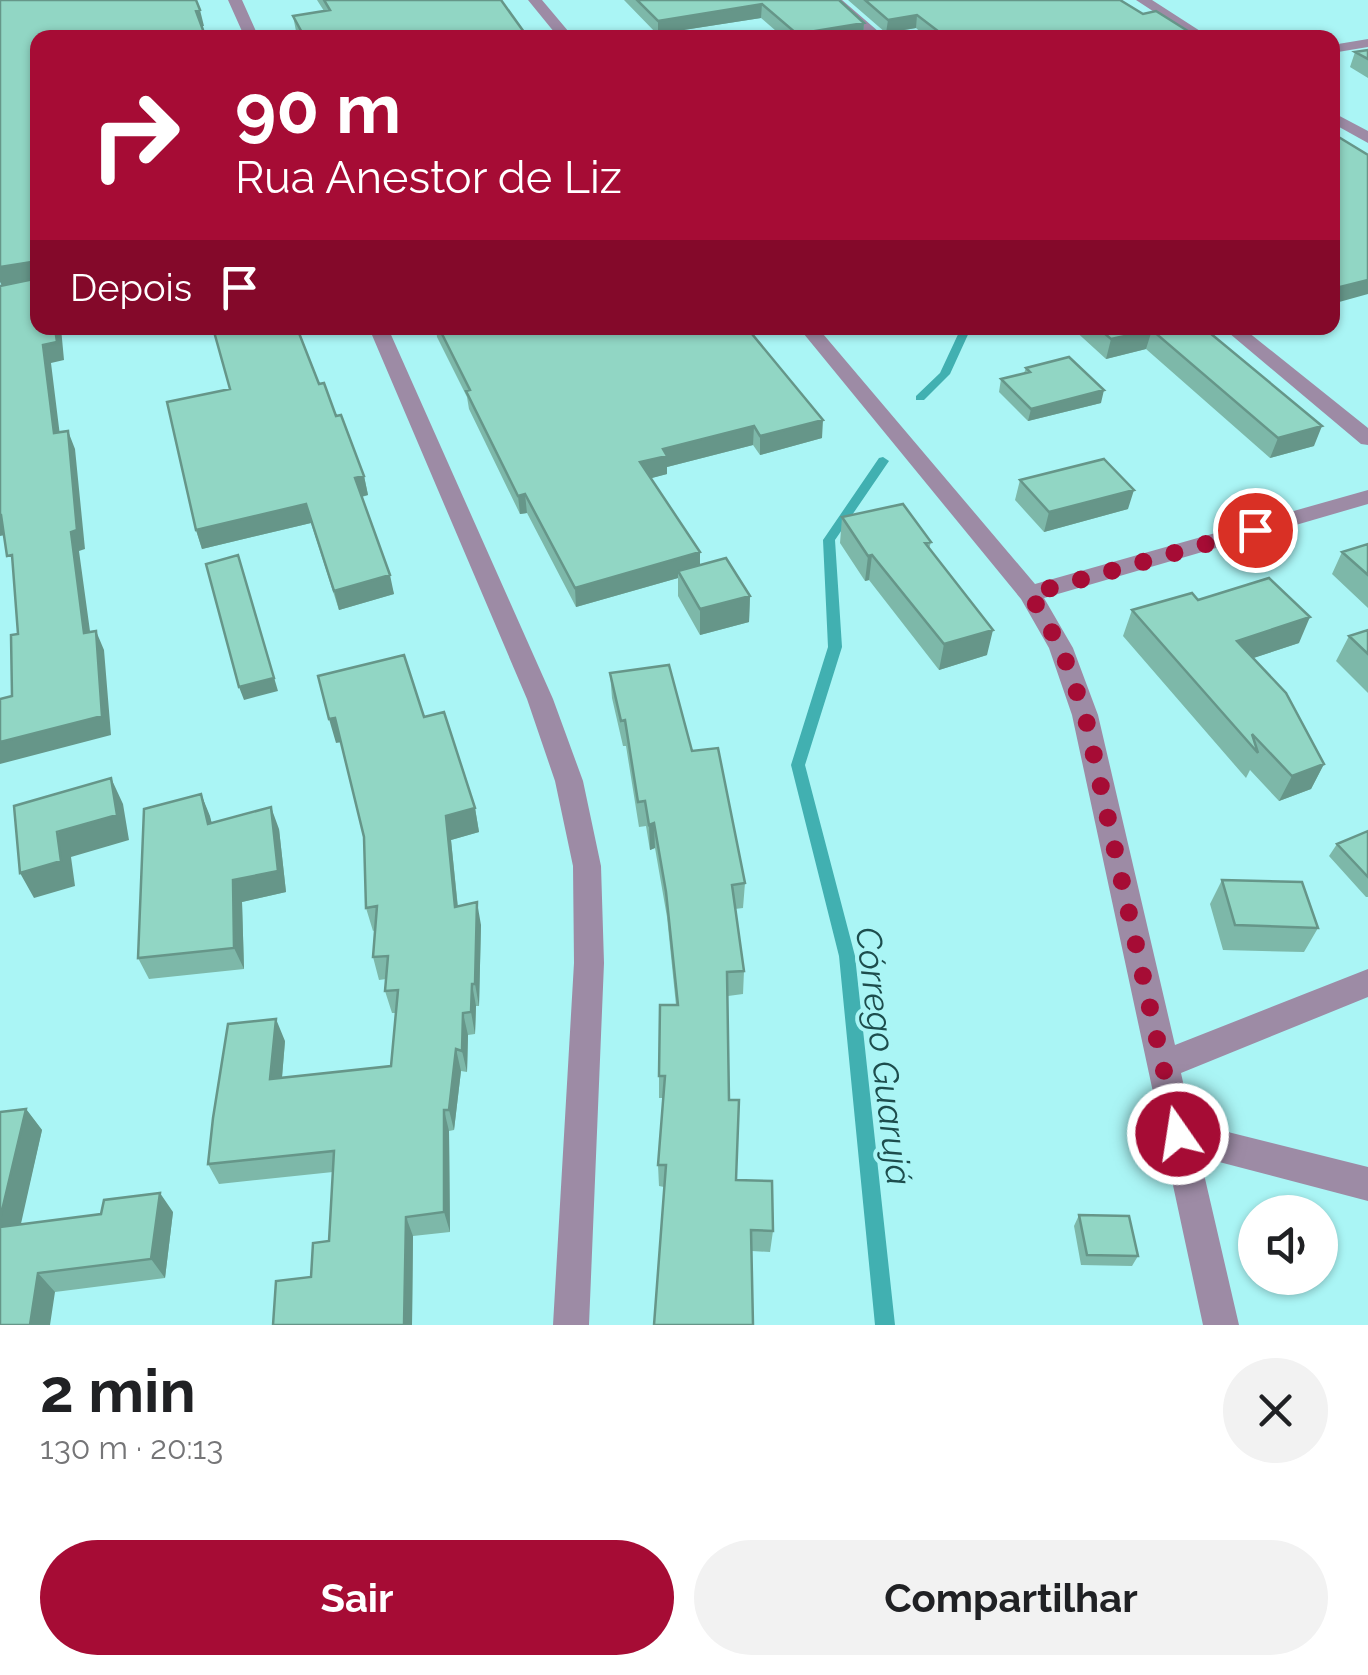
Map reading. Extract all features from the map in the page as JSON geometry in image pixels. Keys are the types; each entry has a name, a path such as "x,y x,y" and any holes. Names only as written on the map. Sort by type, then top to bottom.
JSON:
{"street":[{"path":"236,0 249,30"},
{"path":"535,0 559,30"},
{"path":"834,0 870,30"},
{"path":"1143,0 1191,30"},
{"path":"1340,48 1368,43"},
{"path":"1340,121 1368,138"},
{"path":"381,335 540,699 569,781 586,866 589,963 571,1325"},
{"path":"814,335 1030,594 1061,648 1085,715 1220,1325"},
{"path":"1241,335 1368,439"},
{"path":"1030,594 1368,497"},
{"path":"1163,1065 1368,983"},
{"path":"1178,1134 1368,1184"}],"building":[{"path":"0,0 196,0 203,30 30,30 30,262 0,267"},
{"path":"324,0 501,0 523,30 301,30 293,16 330,10"},
{"path":"637,0 839,0 864,23 792,30 762,4 658,21"},
{"path":"865,0 1120,0 1143,14 1156,11 1186,30 937,30 917,15 888,20"},
{"path":"1340,138 1368,155 1368,280 1340,287"},
{"path":"30,280 30,335 56,335 57,342 43,345 54,433 68,431 77,530 71,532 84,633 96,631 102,716 0,742 0,699 12,696 11,635 18,634 12,555 7,556 0,515 0,286"},
{"path":"215,335 300,335 319,384 324,383 336,416 341,415 364,476 355,478 390,575 334,591 306,504 196,530 167,402 230,389"},
{"path":"442,335 753,335 823,420 760,436 754,426 663,449 667,456 640,462 700,552 575,588 525,494 518,496 466,391 470,390"},
{"path":"1158,335 1212,335 1322,426 1278,438"},
{"path":"1069,357 1104,390 1031,409 1001,379 1030,372 1026,368"},
{"path":"1104,459 1134,490 1049,512 1020,480"},
{"path":"903,504 931,542 925,543 993,630 944,644 872,555 868,556 842,517"},
{"path":"1368,544 1368,575 1342,552"},
{"path":"238,555 274,678 239,687 206,564"},
{"path":"726,558 750,596 700,609 678,571"},
{"path":"1269,578 1310,617 1237,641 1286,693 1324,764 1292,776 1252,734 1258,753 1132,610 1192,593 1198,600"},
{"path":"1368,630 1368,654 1349,636"},
{"path":"404,655 424,717 444,712 475,808 446,816 455,907 477,902 471,1012 463,1013 462,1051 456,1049 449,1110 444,1110 444,1212 406,1217 404,1325 273,1325 276,1281 311,1277 313,1243 329,1241 334,1151 208,1164 228,1024 276,1019 270,1079 391,1066 398,990 385,991 388,956 373,957 377,906 366,908 364,837 335,718 329,719 318,676"},
{"path":"669,665 692,751 718,748 745,883 732,885 744,971 727,972 729,1100 739,1100 736,1180 772,1181 773,1231 751,1230 753,1325 654,1325 666,1165 658,1165 665,1076 659,1076 660,1005 678,1005 654,823 649,825 645,801 638,802 625,720 621,721 610,673"},
{"path":"111,778 117,815 57,832 61,861 20,873 14,806"},
{"path":"201,794 208,824 271,807 278,871 233,880 234,948 138,958 144,809"},
{"path":"1368,831 1368,877 1337,844"},
{"path":"1222,880 1302,882 1318,928 1235,925"},
{"path":"26,1109 0,1219 0,1112"},
{"path":"160,1193 151,1259 38,1273 30,1325 0,1325 0,1227 101,1214 104,1200"},
{"path":"1079,1215 1129,1216 1138,1256 1087,1255"}],"waterway":[{"name":"Córrego Guarujá","path":"920,398 945,374 963,335"},
{"name":"Córrego Guarujá","path":"883,461 829,540 835,647 798,765 847,956 885,1325"}],"route":[{"path":"1178,1134 1085,715 1061,648 1030,594 1255,530"}]}
